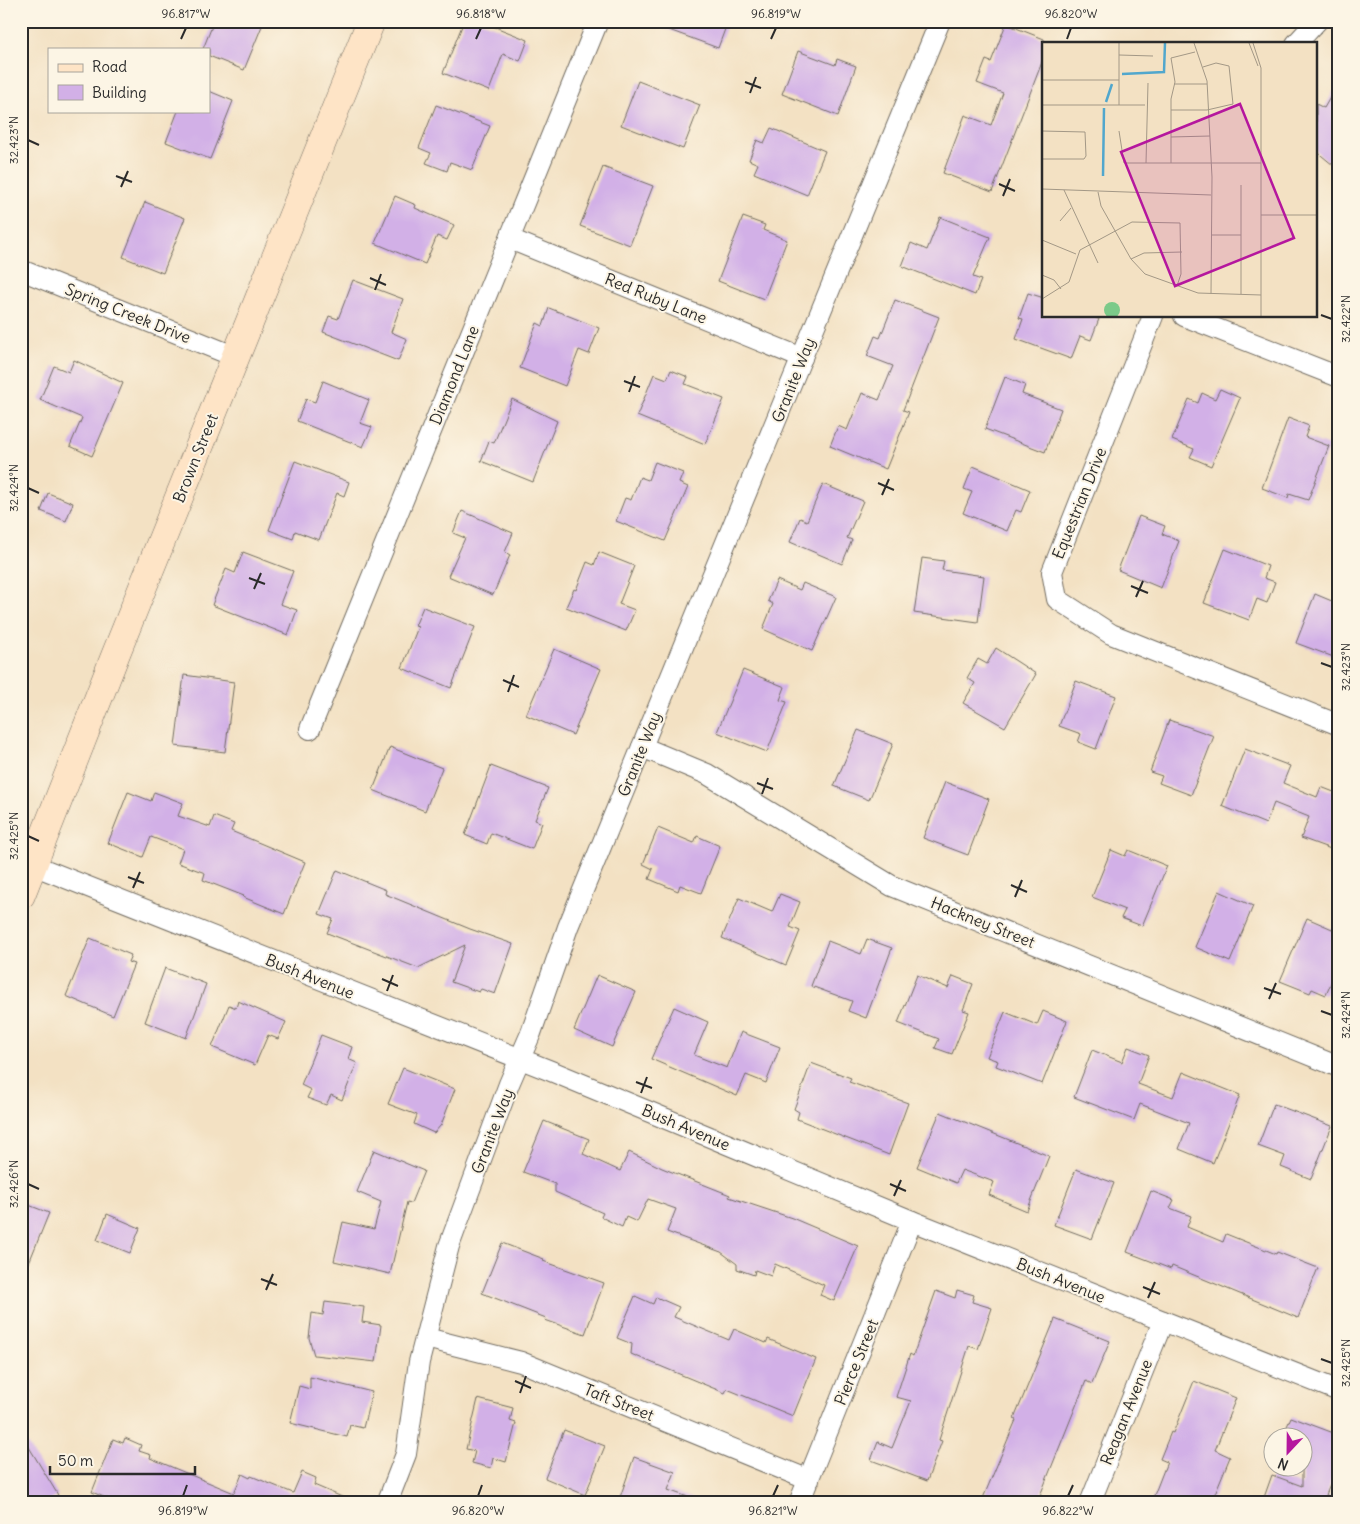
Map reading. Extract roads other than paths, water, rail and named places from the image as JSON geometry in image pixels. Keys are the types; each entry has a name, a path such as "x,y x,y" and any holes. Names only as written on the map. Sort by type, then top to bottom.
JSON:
{"main road":[{"name":"Brown Street","path":"21,894 118,647 371,21"}],"street":[{"name":"Diamond Lane","path":"310,730 598,21"},
{"name":"Granite Way","path":"388,1503 406,1454 420,1362 449,1246 568,927 940,21"},
{"path":"1298,42 1317,21"},
{"name":"Red Ruby Lane","path":"510,239 802,358"},
{"name":"Spring Creek Drive","path":"21,270 236,357"},
{"name":"Equestrian Drive","path":"1152,318 1052,572 1057,599 1111,634 1339,725"},
{"path":"1189,318 1339,377"},
{"name":"Hackney Street","path":"642,748 707,774 892,886 1339,1067"},
{"name":"Bush Avenue","path":"33,865 520,1059 912,1221 1339,1391"},
{"name":"Pierce Street","path":"799,1503 912,1221"},
{"name":"Reagan Avenue","path":"1090,1503 1163,1321"},
{"name":"Taft Street","path":"426,1338 521,1362 809,1480"}]}
